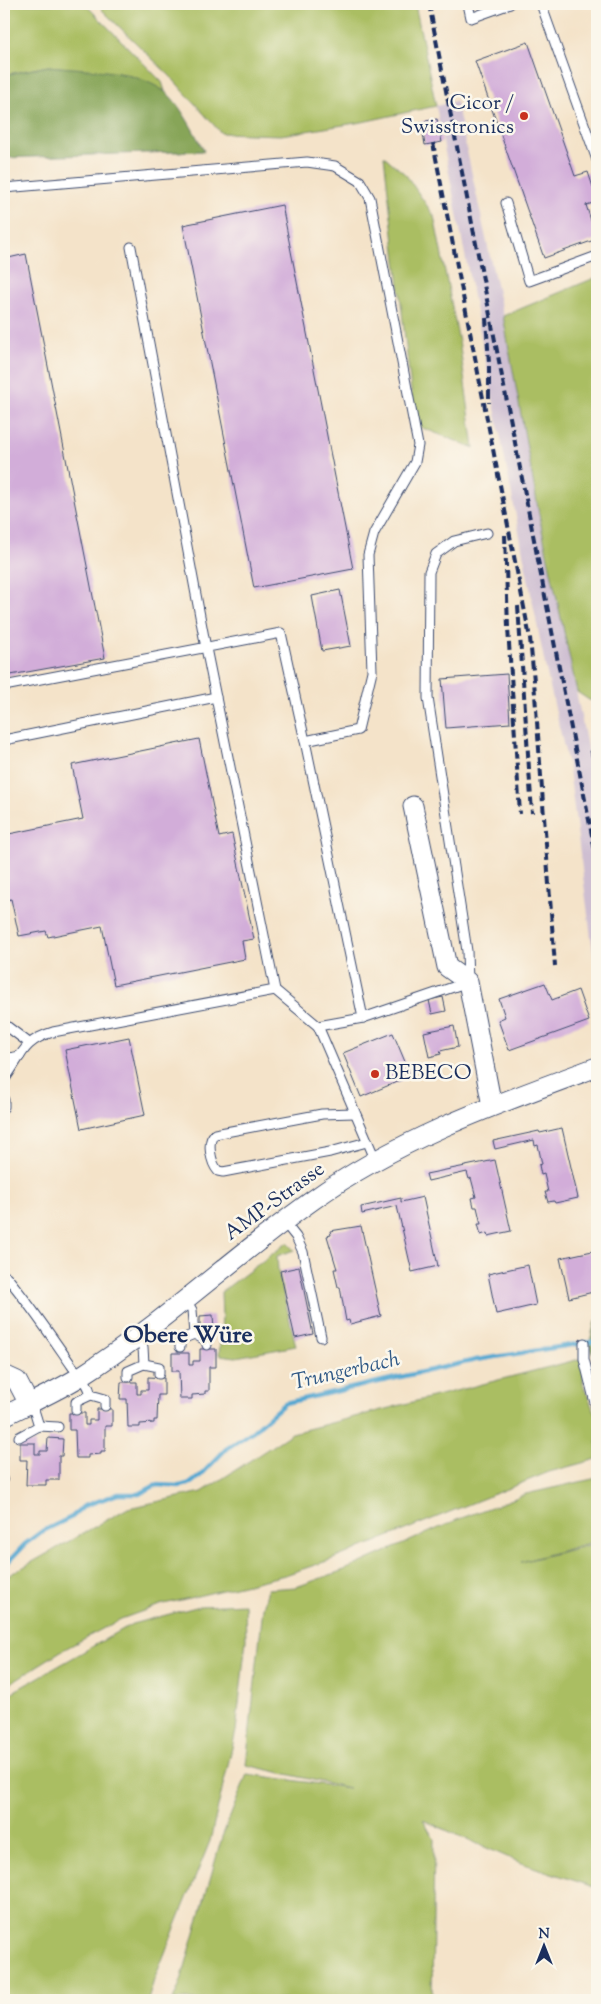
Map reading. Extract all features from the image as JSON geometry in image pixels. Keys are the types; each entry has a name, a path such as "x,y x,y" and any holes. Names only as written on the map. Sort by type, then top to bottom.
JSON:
{"street":[{"path":"413,806 447,967 468,982 492,1106"},
{"name":"AMP-Strasse","path":"4,1416 81,1376 186,1300 314,1199 376,1161 427,1134 492,1106 597,1068"},
{"path":"4,1375 17,1381 22,1387 29,1404"}],"lane":[{"path":"468,4 472,18 510,4"},
{"path":"541,4 597,160"},
{"path":"4,188 307,162 335,166 360,182 370,198 418,445 414,462 374,533 368,555 372,671 358,730 305,742"},
{"path":"506,203 529,281 597,256"},
{"path":"131,247 206,648 276,990 318,1026 376,1161"},
{"path":"318,1026 363,1018 468,982 467,951 428,698 429,572 436,554 454,541 487,533"},
{"path":"4,686 281,633 363,1018"},
{"path":"4,740 216,697"},
{"path":"4,1080 29,1043 38,1036 276,990"},
{"path":"4,1024 29,1043"},
{"path":"4,1060 20,1056"},
{"path":"4,1100 4,1107"},
{"path":"354,1113 322,1114 215,1134 211,1137 210,1142 214,1166 218,1171 223,1172 330,1152 367,1142"},
{"path":"284,1222 296,1237 303,1252 321,1337"},
{"path":"7,1277 28,1302 74,1369 88,1383 92,1395"},
{"path":"186,1300 192,1310 194,1334"},
{"path":"180,1347 180,1340 194,1334 207,1340 207,1345"},
{"path":"137,1337 143,1347 144,1364"},
{"path":"584,1343 584,1359 597,1411"},
{"path":"128,1378 128,1370 144,1364 159,1367 159,1374"},
{"path":"76,1410 76,1402 92,1395 105,1399 105,1406"},
{"path":"29,1404 35,1413 39,1426"},
{"path":"20,1437 39,1426 58,1427"}],"shaded area":[{"path":"456,101 503,316 594,783 597,783 597,983 569,769 545,665 436,106"}],"green space":[{"path":"4,4 85,4 162,82 165,91 127,74 48,66 4,75"},
{"path":"101,4 415,4 436,106 362,122 281,135 221,133 170,76 102,10"},
{"path":"48,66 108,71 151,83 164,91 175,102 204,151 4,158 4,75"},
{"path":"384,156 406,175 434,216 460,347 474,448 415,425"},
{"path":"597,277 597,702 589,700 577,692 542,530 503,316"},
{"path":"287,1243 294,1250 277,1256 278,1271 296,1346 236,1357 219,1355 222,1317 221,1292"},
{"path":"595,1321 597,1321 597,1360 589,1345"},
{"path":"584,1358 583,1384 597,1419 597,1459 549,1472 333,1559 285,1575 160,1605 121,1619 61,1651 4,1687 4,1578 128,1508 202,1492 292,1433"},
{"path":"597,1478 597,1541 521,1562 597,1543 597,1888 521,1863 423,1820 434,1839 432,2000 173,2000 181,1981 222,1837 247,1774 349,1788 246,1765 263,1608 268,1589 296,1587 347,1569 459,1519 526,1494"},
{"path":"245,1604 246,1640 236,1731 210,1841 154,1980 148,2000 4,2000 4,1697 132,1624 200,1606"}],"building":[{"name":"Cicor / Swisstronics","path":"528,42 575,176 588,172 597,199 597,202 586,205 597,239 544,258 475,61"},
{"path":"437,119 442,142 425,145 421,122"},
{"path":"282,205 353,569 254,588 183,225"},
{"path":"26,254 105,658 5,676 4,259"},
{"path":"340,590 351,646 322,651 312,596"},
{"path":"507,674 510,723 446,728 442,679"},
{"path":"199,739 219,837 232,834 254,939 242,941 245,959 114,985 102,926 48,937 46,931 19,936 11,899 4,901 4,835 83,819 72,765"},
{"path":"597,749 597,767 594,768 590,751"},
{"path":"545,983 552,1000 578,990 589,1021 509,1050 498,1020 505,1017 499,999"},
{"path":"443,997 446,1011 432,1014 429,1000"},
{"path":"454,1026 458,1047 440,1051 441,1054 429,1057 424,1032"},
{"path":"393,1033 411,1076 361,1097 343,1053"},
{"path":"129,1037 145,1115 81,1129 65,1050"},
{"path":"562,1128 578,1198 555,1203 554,1201 548,1202 545,1192 548,1192 544,1174 541,1175 539,1165 542,1164 538,1145 535,1146 534,1140 495,1149 493,1141"},
{"path":"495,1160 511,1231 488,1236 487,1233 481,1235 478,1224 481,1224 477,1207 474,1207 472,1198 476,1197 471,1178 469,1179 467,1172 428,1181 426,1174"},
{"path":"423,1197 438,1266 412,1272 397,1206 362,1214 361,1207 401,1198 401,1202"},
{"path":"361,1226 381,1316 350,1324 349,1320 346,1321 340,1287 338,1287 334,1269 337,1269 327,1236 331,1235 330,1231"},
{"path":"597,1250 597,1291 569,1298 560,1258"},
{"path":"528,1265 536,1305 496,1314 488,1274"},
{"path":"299,1267 313,1334 295,1338 280,1271"},
{"path":"213,1315 214,1329 200,1329 200,1316"},
{"path":"200,1349 216,1349 216,1367 209,1367 209,1391 205,1391 205,1394 192,1395 192,1399 180,1399 179,1371 172,1371 172,1353 189,1353 189,1365 193,1365 193,1361 200,1361"},
{"path":"148,1377 164,1378 164,1395 158,1395 157,1420 154,1420 154,1423 140,1424 140,1427 128,1427 127,1399 120,1399 121,1382 137,1382 137,1394 141,1394 141,1390 148,1390"},
{"path":"97,1409 112,1409 112,1426 105,1426 105,1451 101,1451 101,1454 88,1455 88,1458 76,1458 75,1430 69,1430 69,1413 85,1413 85,1425 89,1425 89,1420 97,1420"},
{"path":"48,1438 63,1439 62,1456 59,1456 59,1480 46,1480 46,1485 26,1485 27,1460 20,1460 20,1443 35,1443 35,1454 40,1454 40,1451 47,1451"},
{"path":"4,1468 8,1481 4,1482"}],"waterway":[{"name":"Trungerbach","path":"4,1566 25,1544 41,1532 72,1517 84,1506 118,1494 139,1494 156,1485 180,1486 191,1483 226,1449 253,1431 285,1403 476,1360 597,1341"}],"railway":[{"path":"429,4 597,861"},
{"path":"433,143 530,638 555,966"},
{"path":"486,318 489,403"},
{"path":"505,535 508,628 520,814"},
{"path":"518,606 532,813"}],"place":[{"name":"Cicor / Swisstronics","path":"524,116"},
{"name":"BEBECO","path":"375,1074"}],"district":[{"name":"Obere Würe","path":"188,1336"}]}
